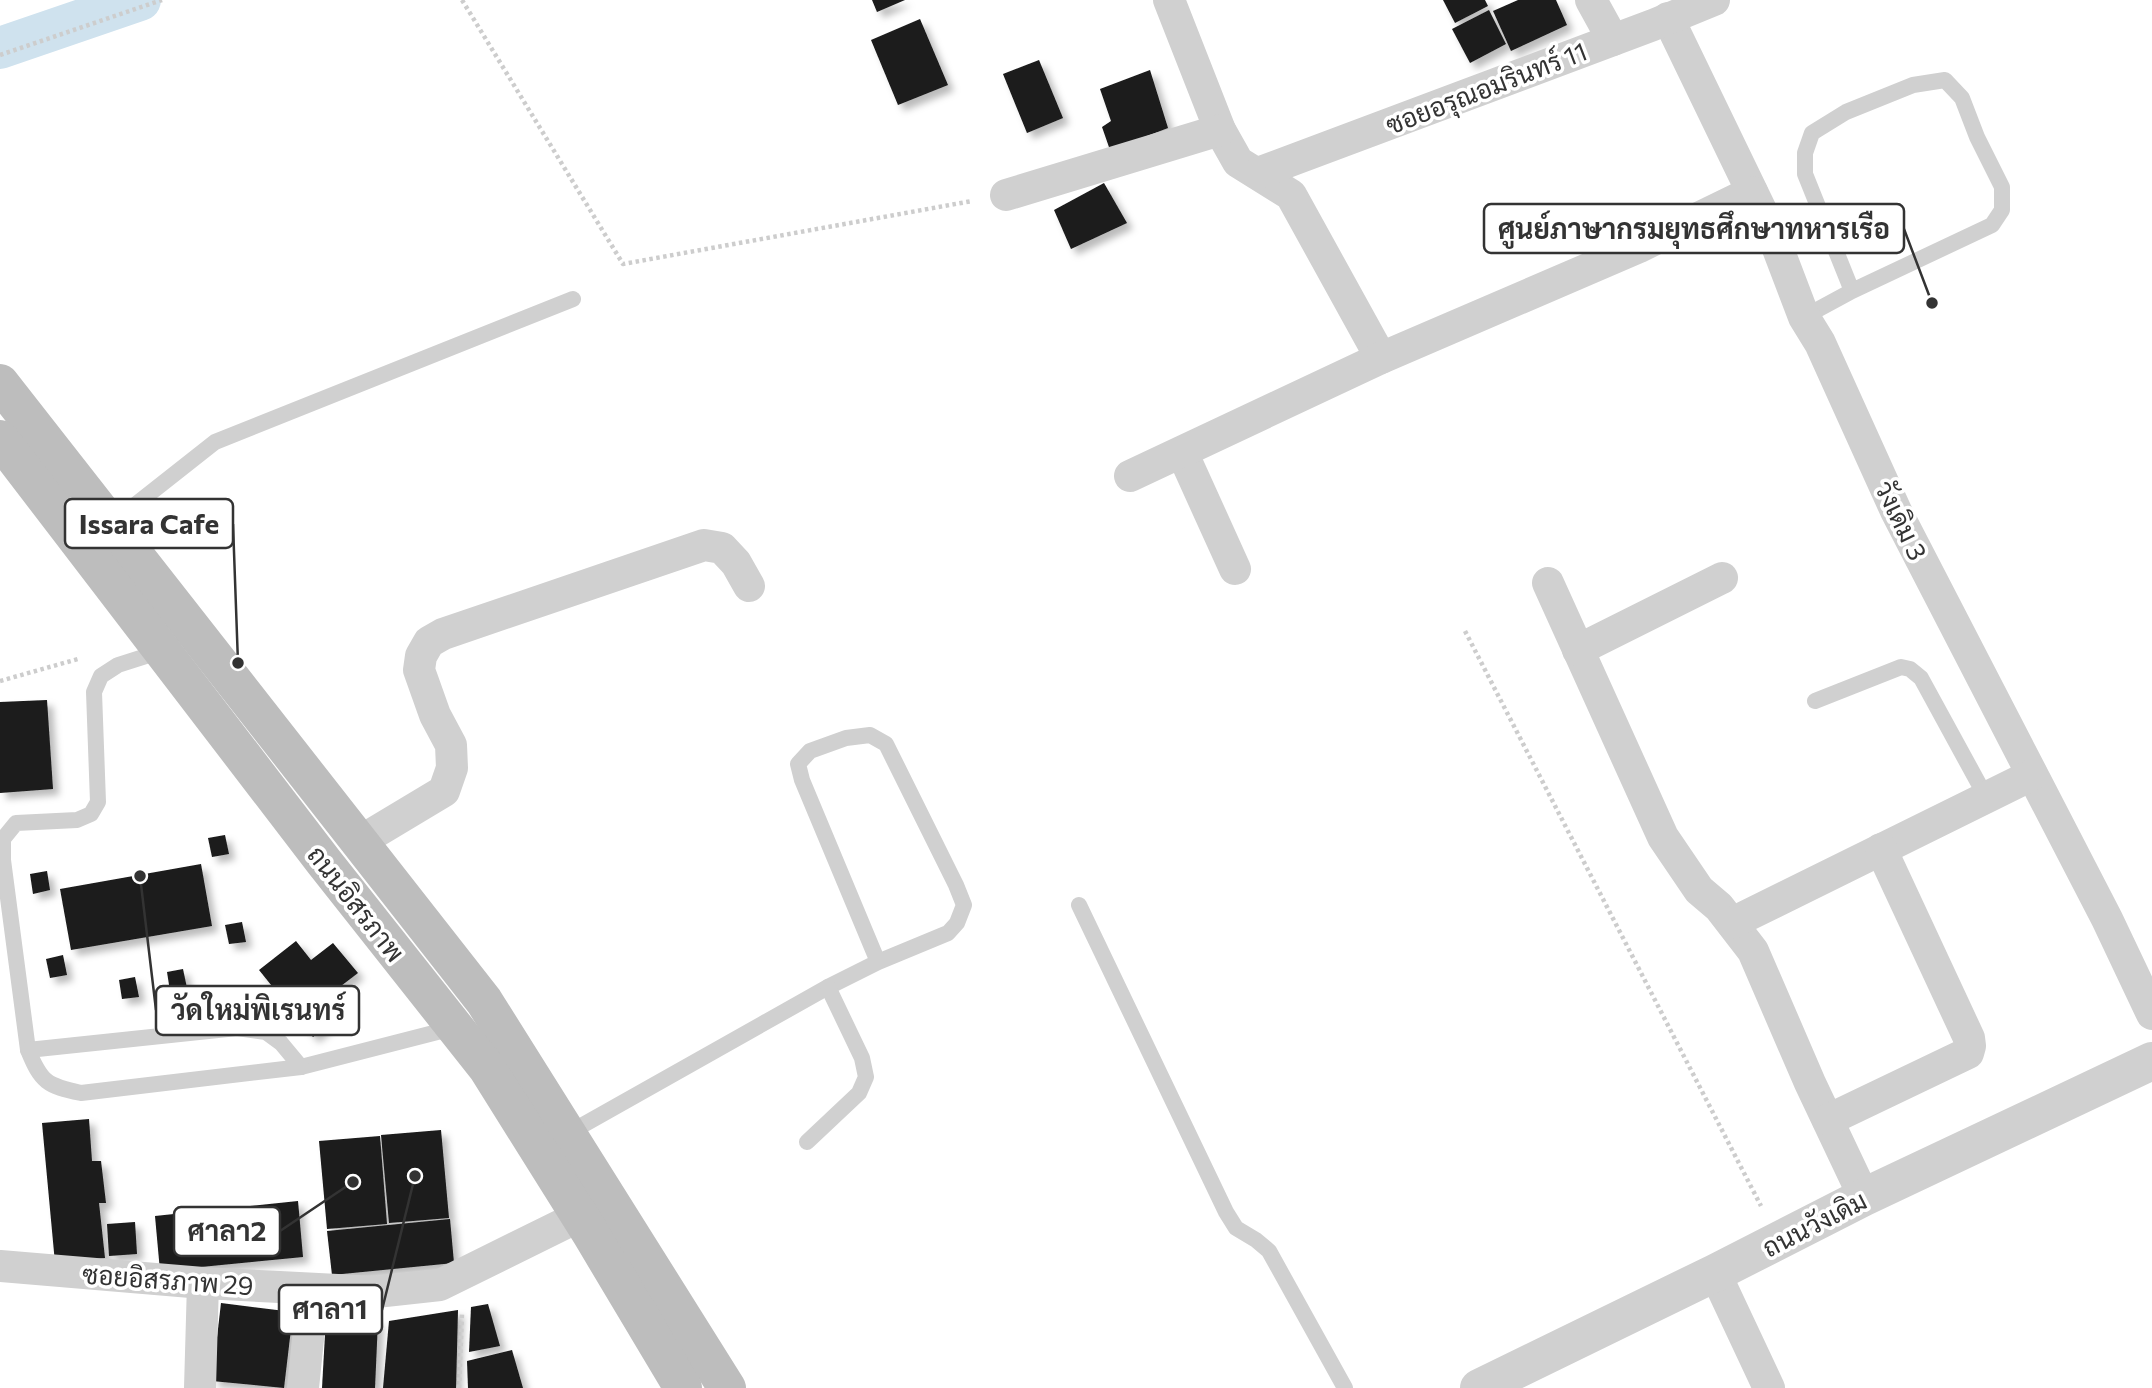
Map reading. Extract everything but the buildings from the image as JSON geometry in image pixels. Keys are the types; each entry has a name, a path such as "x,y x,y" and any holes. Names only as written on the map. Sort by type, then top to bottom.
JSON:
{"main road":[{"path":"0,383 96,536 359,842 484,1001 567,1134 594,1209 727,1388"},
{"name":"ถนนอิสรภาพ","path":"0,439 96,536 162,651 594,1209 683,1388"}],"street":[{"path":"1169,0 1220,130 1238,162 1291,195 1381,358"},
{"path":"1591,0 1613,40"},
{"name":"ซอยอรุณอมรินทร์ 11","path":"1258,173 1714,0"},
{"name":"วังเดิม 3","path":"1668,18 1772,233 1804,317 1820,343 1896,511 2107,919 2152,1013"},
{"path":"1006,195 1220,130"},
{"path":"1130,476 1381,358 1639,247 1752,192"},
{"path":"1182,452 1235,569"},
{"path":"359,842 444,791 452,768 452,745 435,715 419,670 421,656 429,642 443,634 704,545 722,548 736,563 749,586"},
{"path":"1578,650 1722,578"},
{"path":"1548,583 1663,837 1699,890 1719,907 1753,951 1864,1197"},
{"path":"1732,923 2032,775"},
{"path":"1828,1120 1968,1053 1970,1046 1969,1038 1881,849"},
{"name":"ถนนวังเดิม","path":"1479,1388 1864,1197 2152,1061"},
{"name":"ซอยอิสรภาพ 29","path":"0,1266 203,1283 376,1293 440,1285 594,1209"},
{"path":"1715,1273 1769,1388"},
{"path":"200,1388 203,1283"},
{"path":"303,1388 313,1290"}],"lane":[{"path":"1804,317 1852,291 1992,225 1999,217 2002,209 2002,187 1977,137 1962,98 1945,80 1913,85 1846,112 1812,134 1805,153 1805,174 1852,291"},
{"path":"96,536 215,442 573,299"},
{"path":"162,651 118,665 101,676 94,692 98,803 91,814 77,820 16,823 3,839 3,860 28,1051 38,1075 59,1088 81,1093 301,1068 455,1027"},
{"path":"1815,701 1901,667 1910,669 1921,678 1986,797"},
{"path":"567,1134 828,988 878,962 948,933 957,923 964,905 956,885 886,744 870,735 846,738 810,751 798,764 878,962"},
{"path":"1079,905 1226,1212 1236,1228 1269,1251 1345,1388"},
{"path":"807,1142 859,1093 866,1077 862,1058 828,988"},
{"path":"28,1051 237,1028 265,1032 281,1043 301,1068"}],"path":[{"path":"0,55 162,0"},
{"path":"462,0 623,264 1006,195"},
{"path":"1465,631 1779,1241"},
{"path":"459,1388 463,1275"}],"waterway":[{"path":"0,48 140,0"}],"place":[{"name":"ศูนย์ภาษากรมยุทธศึกษาทหารเรือ","path":"1932,303"},
{"name":"Issara Cafe","path":"238,663"},
{"name":"วัดใหม่พิเรนทร์","path":"140,876"},
{"name":"ศาลา1","path":"415,1176"},
{"name":"ศาลา2","path":"353,1182"}]}
